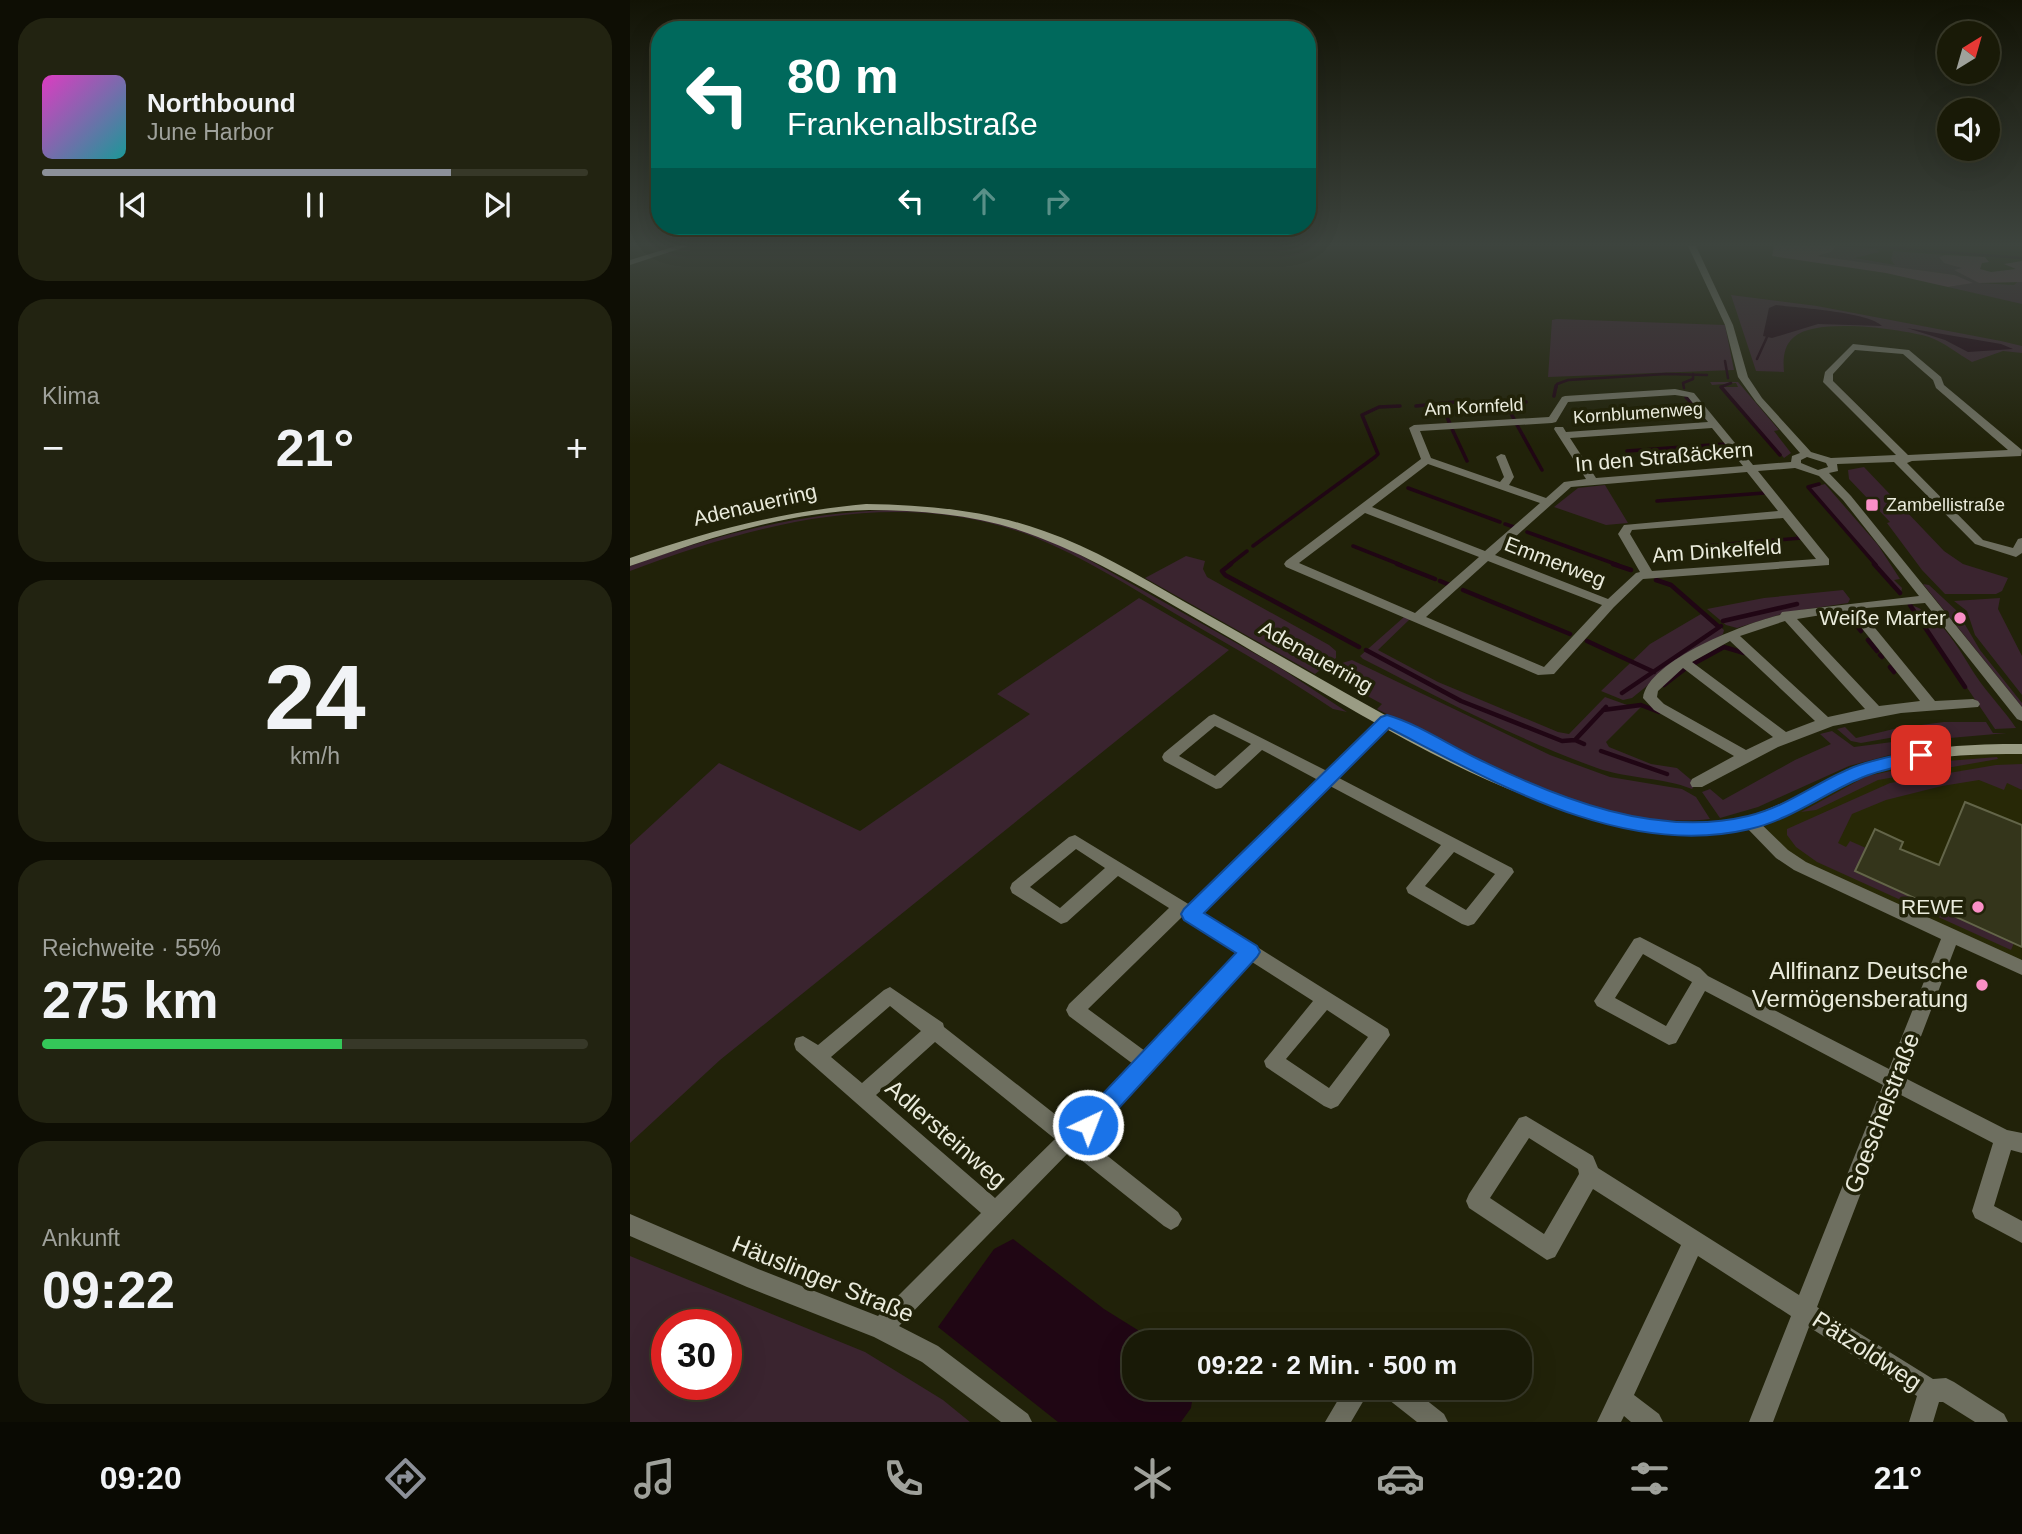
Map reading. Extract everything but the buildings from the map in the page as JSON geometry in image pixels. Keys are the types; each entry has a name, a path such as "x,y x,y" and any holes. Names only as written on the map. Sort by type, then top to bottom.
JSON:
{"main road":[{"name":"Adenauerring","path":"630,562 733,528 810,512 902,506 981,514 1021,524 1071,544 1387,720 1523,786 1630,822 1690,829 1751,822 1773,815 1836,781 1875,767 1956,750 2022,749"}],"street":[{"path":"1724,312 1743,377 1759,400 1807,454 1831,461 1903,460 2015,453"},
{"path":"2022,467 2015,453 1939,386 1938,379 1906,352 1853,347 1828,374 1829,382 1979,542 2016,553 2022,541"},
{"name":"Am Kornfeld","path":"1427,460 1414,428 1552,420 1565,399 1681,392 1691,395 1750,468"},
{"name":"Kornblumenweg","path":"1552,420 1592,480"},
{"name":"Kornblumenweg","path":"1564,435 1714,425"},
{"path":"1807,454 1796,458 1796,465 1822,473 1847,498 2022,716"},
{"path":"1501,457 1509,477 1502,486"},
{"path":"1417,618 1290,564 1366,509 1427,460 1547,502"},
{"path":"1822,473 1833,469 1831,461"},
{"name":"In den Straßäckern","path":"1417,618 1568,484 1796,465"},
{"name":"Am Dinkelfeld","path":"1417,618 1544,672 1549,671 1635,579 1648,575 1825,562 1750,468"},
{"name":"Emmerweg","path":"1366,509 1610,604"},
{"path":"1648,575 1624,534 1628,527 1786,514"},
{"path":"1747,757 1653,703 1651,689 1685,663 1731,635 1786,615 1926,599"},
{"path":"1861,606 1858,612 1860,618 1930,704"},
{"path":"1786,615 1875,711"},
{"path":"1731,635 1826,723"},
{"path":"1685,663 1784,738"},
{"path":"1697,783 1784,738 1826,723 1875,711 1930,704 1973,704"},
{"path":"1261,743 1216,784 1169,757 1214,719 1261,743 1506,872 1468,919 1414,888 1452,844"},
{"path":"1146,1063 1074,1010 1186,911 1387,720"},
{"path":"1751,822 1782,854 1800,866 2022,968"},
{"path":"1116,867 1061,917 1017,888 1075,841 1381,1035 1331,1100 1273,1061 1325,1000"},
{"name":"Goeschelstraße","path":"1761,1422 1951,936"},
{"path":"1702,981 1669,1037 1603,1001 1640,944 1694,973 1702,981 2013,1141 1982,1211 2022,1232"},
{"path":"881,1329 1070,1137 1088,1125 1250,952"},
{"name":"Adlersteinweg","path":"995,1212 810,1051 890,995 1171,1219"},
{"name":"Adlersteinweg","path":"862,1095 936,1029"},
{"path":"1590,1175 1547,1249 1476,1201 1526,1125 1586,1163 1590,1175 1804,1310"},
{"name":"Häuslinger Straße","path":"630,1225 705,1259 881,1329 930,1354 1020,1422"},
{"path":"1609,1422 1694,1241"},
{"name":"Pätzoldweg","path":"1804,1310 1930,1391 1946,1390 1996,1422"},
{"name":"Pätzoldweg","path":"1921,1422 1930,1391"},
{"path":"1620,1399 1651,1422"},
{"path":"1337,1422 1351,1400"},
{"path":"1408,1400 1436,1422"}],"shaded area":[{"path":"1737,312 1850,312 2022,346 2022,353 2003,351 1972,362 1929,337 1860,326 1821,327 1805,331 1790,341 1784,358 1784,372 1756,371"},
{"path":"1768,312 1838,312 1863,317 1882,326 1818,324 1772,338 1763,336"},
{"path":"1552,320 1725,325 1734,370 1548,377"},
{"path":"1907,328 2001,344 2013,349 1968,352 1945,340"},
{"path":"1710,382 1738,382 1779,430 1774,431 1791,453 1784,458 1722,387 1738,387 1736,383 1712,385"},
{"path":"1864,467 1944,551 1963,564 2008,578 2002,591 1996,594 1945,594 1922,570 1887,523 1890,522 1849,479 1848,470"},
{"path":"1825,484 1878,545 1900,579 1894,580 1902,588 1901,593 1810,488"},
{"path":"1605,485 1628,523 1606,525 1554,507 1578,488"},
{"path":"889,510 958,514 1015,527 1068,548 1282,669 1347,712 1333,709 1255,660 1088,563 1034,537 984,522 933,514 881,512 830,516 728,538 630,571 630,566 726,535 822,516"},
{"path":"1186,556 1205,561 1203,569 1207,577 1329,645 1336,651 1336,658 1315,674 1145,578"},
{"path":"1923,584 1929,585 1957,611 1980,650 2022,703 2022,707"},
{"path":"1672,585 1724,630 1723,634 1663,673 1632,698 1623,700 1601,691 1650,644 1701,614"},
{"path":"1843,590 1850,599 1848,603 1788,612 1737,628 1726,625 1707,609 1764,598"},
{"path":"1139,598 1229,650 720,1060 630,1143 630,845 719,763 860,831 1030,714 997,694"},
{"path":"2000,598 1998,609 2022,656 2022,695 1975,635 1967,611 1954,601"},
{"path":"1911,605 1932,616 1941,625 2016,728 1995,729"},
{"path":"1404,617 1410,619 1378,650 1438,682 1558,732 1569,734 1605,697 1630,706 1642,706 1606,742 1609,747 1651,764 1677,768 1696,784 1692,789 1597,768 1567,757 1478,717 1360,656"},
{"path":"1352,660 1550,755 1610,777 1682,789 1696,797 1710,819 1668,820 1624,814 1538,788 1495,769 1377,709 1382,704 1329,675 1342,663"},
{"path":"1944,722 1986,722 1993,733 2007,733 1927,740 1895,737 1861,743 1851,741 1837,729 1845,727 1856,738 1898,728"},
{"path":"1832,731 1854,747 1900,741 1923,746 1849,766 1758,807 1720,818 1702,792 1710,789 1723,800 1795,760 1831,744 1820,734"},
{"path":"2022,749 2022,975 1796,858 1779,845 1754,816 1876,766"},
{"path":"1998,759 1878,780 1816,810 1801,812 1867,776 1935,762"},
{"path":"2022,764 2022,790 2007,783 2004,790 1979,780 1886,800 1852,814 1838,843 1846,847 1850,841 1866,848 1855,872 2014,943 2011,950 1817,862 1796,847 1787,835 1787,829 1890,783 1996,765"},
{"path":"1013,1239 1104,1309 1138,1330 1122,1330 1122,1400 1192,1400 1191,1408 1181,1422 1058,1422 938,1327 994,1249"},
{"path":"630,1256 865,1352 943,1400 970,1422 630,1422"}],"waterway":[{"path":"1757,359 1767,337"},
{"path":"1725,361 1728,378"},
{"path":"1556,388 1557,384 1568,380 1693,375"},
{"path":"1684,388 1683,383 1693,379 1693,375"},
{"path":"1693,375 1707,375"},
{"path":"1731,383 1721,387 1780,455"},
{"path":"1554,396 1556,386"},
{"path":"1686,397 1695,408"},
{"path":"1441,403 1505,402"},
{"path":"1505,402 1526,402"},
{"path":"1505,402 1514,419"},
{"path":"1416,406 1441,403"},
{"path":"1441,403 1450,424"},
{"path":"1253,546 1375,457 1378,454 1362,415 1379,407 1400,406"},
{"path":"1602,414 1695,408"},
{"path":"1695,408 1704,418"},
{"path":"1517,425 1542,470"},
{"path":"1452,429 1467,461"},
{"path":"1627,451 1725,444"},
{"path":"1819,484 1808,487 1876,565"},
{"path":"1408,488 1500,522"},
{"path":"1657,501 1764,493"},
{"path":"1505,524 1514,527"},
{"path":"1527,532 1618,565"},
{"path":"1691,547 1801,538 1798,535"},
{"path":"1353,546 1401,565"},
{"path":"1229,565 1247,551"},
{"path":"1231,564 1222,571 1225,575 1359,647"},
{"path":"1397,564 1435,579"},
{"path":"1613,564 1631,570"},
{"path":"1874,564 1900,593"},
{"path":"1656,580 1671,585 1719,627"},
{"path":"1440,581 1450,585"},
{"path":"1463,590 1570,634"},
{"path":"1723,621 1797,604"},
{"path":"1910,605 1965,687"},
{"path":"1848,614 1851,618"},
{"path":"1853,621 1861,631"},
{"path":"1653,672 1721,626"},
{"path":"1868,640 1877,651"},
{"path":"1587,641 1653,672"},
{"path":"1693,664 1724,647 1744,653"},
{"path":"1366,650 1461,701 1562,741 1575,740"},
{"path":"1890,667 1894,672"},
{"path":"1664,685 1686,668"},
{"path":"1622,693 1653,672"},
{"path":"1603,710 1641,705 1659,712"},
{"path":"1603,710 1606,707"},
{"path":"1575,740 1603,710"},
{"path":"1575,740 1584,744"},
{"path":"1601,751 1667,774"}],"place":[{"name":"Zambellistraße","path":"1872,505"},
{"name":"Weiße Marter","path":"1960,618"},
{"name":"REWE","path":"1978,907"},
{"name":"Allfinanz Deutsche Vermögensberatung","path":"1982,985"}],"route":[{"path":"1088,1125 1250,952 1191,914 1387,720 1476,765 1566,804 1630,822 1665,828 1722,827 1751,822 1773,815 1857,772 1921,755"}]}
